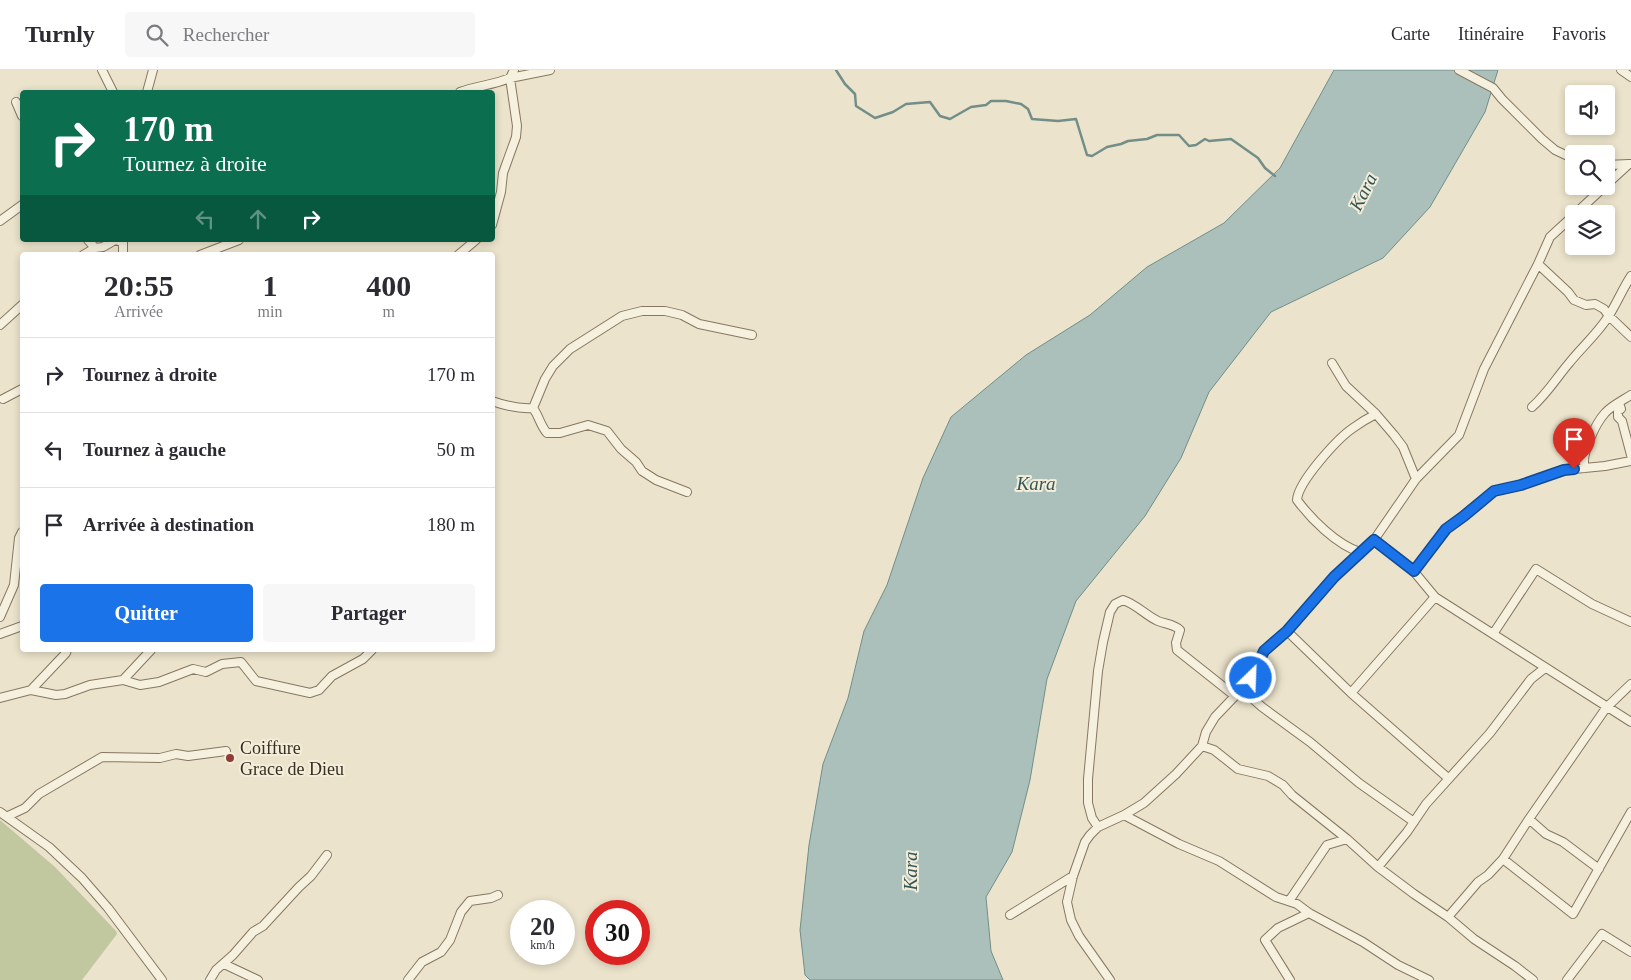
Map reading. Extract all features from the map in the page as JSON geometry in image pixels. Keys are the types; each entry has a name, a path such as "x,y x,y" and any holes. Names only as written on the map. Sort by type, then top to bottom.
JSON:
{"street":[{"path":"102,70 112,90"},
{"path":"148,90 153,70"},
{"path":"495,215 501,192 503,173 516,137 517,126 510,78 514,70"},
{"path":"467,90 491,85 510,78 550,70"},
{"path":"1459,70 1492,88 1542,139 1555,150 1565,155"},
{"path":"1621,70 1631,77"},
{"path":"16,102 20,111"},
{"path":"1615,164 1630,164"},
{"path":"1615,178 1630,164"},
{"path":"1584,205 1596,195"},
{"path":"0,221 20,206"},
{"path":"1110,980 1079,936 1071,920 1067,902 1073,876 1085,842 1098,827 1144,803 1176,774 1202,746 1206,732 1214,718 1243,690 1264,651 1287,631 1334,577 1374,540 1416,478 1459,434 1484,369 1550,237 1565,223"},
{"path":"90,242 95,248"},
{"path":"88,252 112,242"},
{"path":"208,252 234,242"},
{"path":"462,252 474,242"},
{"path":"1538,264 1574,300 1586,305 1595,304 1604,309 1608,316 1631,337"},
{"path":"1532,407 1548,392 1570,361 1587,344 1608,316 1631,276"},
{"path":"0,325 20,307"},
{"path":"533,408 545,379 553,366 567,352 622,316 642,311 665,311 682,315 699,324 752,335"},
{"path":"1332,363 1346,386 1376,414 1403,447 1416,478"},
{"path":"3,399 20,390"},
{"path":"1585,468 1587,447 1597,424 1606,412 1631,394"},
{"path":"495,402 504,406 533,408"},
{"path":"1620,402 1621,409 1618,411 1618,417 1622,421 1631,455"},
{"path":"533,408 538,415 540,425 547,432 560,433 588,425 607,431 642,471 656,480 687,492"},
{"path":"1360,552 1343,545 1322,527 1302,508 1297,500 1297,494 1305,480 1351,429 1376,414"},
{"path":"1414,571 1446,529 1494,491 1521,485 1564,470 1631,461"},
{"path":"0,617 14,585 20,536"},
{"path":"1374,540 1414,571 1435,596 1606,708 1631,722"},
{"path":"1493,634 1536,570 1592,604 1631,622"},
{"path":"1351,693 1435,596"},
{"path":"1098,827 1092,818 1088,803 1088,779 1103,642 1110,612 1115,604 1123,600 1132,603 1146,615 1177,627 1180,630 1176,643 1177,650 1235,696"},
{"path":"0,634 20,627"},
{"path":"1287,631 1351,693 1448,778"},
{"path":"31,690 66,652"},
{"path":"123,680 149,652"},
{"path":"0,698 31,690 56,695 65,694 90,685 123,680 140,685 159,682 193,669 206,672 222,664 241,662 256,681 310,693 319,690 332,676 363,659 370,652"},
{"path":"1378,867 1426,804 1490,733 1531,679 1545,668"},
{"path":"1448,917 1478,882 1503,859 1606,708 1631,684"},
{"path":"1243,690 1359,783 1414,822"},
{"path":"1202,746 1214,750 1238,769 1268,776 1283,785 1292,795 1347,839 1378,867 1448,917 1474,939 1533,980"},
{"path":"8,816 25,808 39,794 102,757 160,758 176,754 188,756 226,751"},
{"path":"0,812 49,847 82,878 108,908 162,980"},
{"path":"1503,859 1573,914 1631,812"},
{"path":"1124,815 1179,844 1219,861 1276,897 1297,904 1309,913 1363,942 1398,965 1429,980"},
{"path":"1529,819 1546,834 1563,842 1599,869"},
{"path":"1289,901 1327,845 1347,839"},
{"path":"210,980 216,970 224,964 253,932 263,926 299,886 311,876 327,855"},
{"path":"1010,915 1073,876"},
{"path":"408,980 422,962 441,952 450,940 461,912 470,901 491,898 498,894"},
{"path":"1290,980 1265,940 1278,928 1309,913"},
{"path":"1567,980 1602,934 1631,952"},
{"path":"224,964 258,980"}],"green space":[{"path":"0,820 55,867 116,931 117,934 82,980 0,980"}],"water":[{"name":"Kara","path":"1334,70 1498,70 1485,112 1430,207 1383,258 1271,312 1209,392 1181,458 1145,516 1076,601 1047,679 1030,780 1012,852 986,897 991,951 1003,980 810,980 805,975 800,930 809,845 823,764 848,698 864,631 887,585 923,478 951,417 1026,355 1090,315 1147,267 1224,223 1280,168"}],"waterway":[{"path":"836,70 845,84 855,94 856,106 875,118 893,112 906,104 930,102 940,116 950,119 971,107 986,105 991,101 1006,101 1021,104 1028,109 1032,119 1058,121 1076,119 1087,155 1092,156 1107,147 1128,141 1147,139 1157,135 1179,135 1189,146 1196,145 1205,139 1209,141 1231,139 1258,158 1265,168 1275,176"}],"place":[{"name":"Coiffure Grace de Dieu","path":"230,758"}],"route":[{"path":"1251,678 1264,651 1287,631 1334,577 1374,540 1414,571 1446,529 1494,491 1521,485 1564,470 1574,469"}]}
